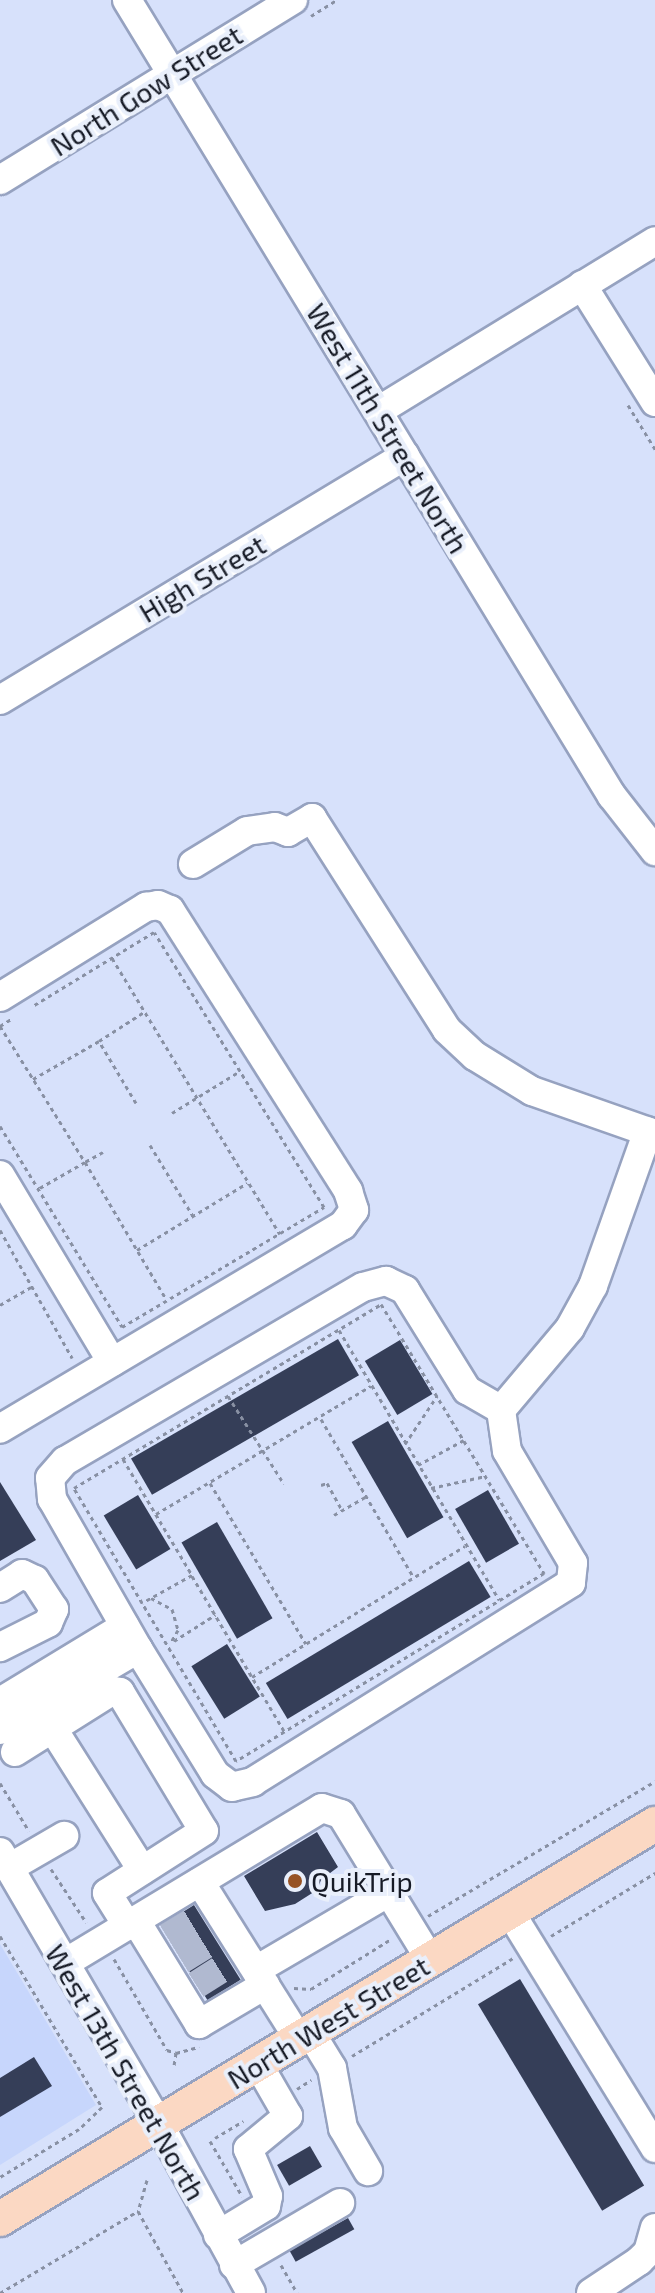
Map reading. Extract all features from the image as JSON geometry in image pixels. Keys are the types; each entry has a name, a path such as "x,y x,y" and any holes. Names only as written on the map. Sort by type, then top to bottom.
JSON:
{"main road":[{"name":"North West Street","path":"0,2219 655,1824"}],"street":[{"name":"West 11th Street North","path":"127,0 612,796 655,851"},
{"name":"North Gow Street","path":"0,180 293,0"},
{"path":"378,411 655,241"},
{"path":"582,285 655,402"},
{"name":"High Street","path":"0,700 405,456"},
{"path":"193,864 247,831 275,827 288,832 312,818 447,1030 501,1074 532,1091 652,1133 593,1286 570,1328 501,1410 507,1451 573,1563 571,1583 564,1591 243,1785 232,1787 215,1774 52,1499 54,1470 363,1287 386,1281 405,1290 467,1390 501,1410"},
{"path":"0,997 146,907 170,910 179,917 353,1201 354,1210 343,1225 0,1429"},
{"path":"0,1175 112,1362"},
{"path":"0,1588 22,1574 35,1580 54,1609 48,1623 0,1647"},
{"path":"0,1702 132,1637"},
{"path":"8,1741 132,1637"},
{"path":"8,1741 53,1729 112,1691 120,1692 204,1831 107,1893 132,1923 166,1953 189,1989 199,2024 250,1967 389,1892"},
{"path":"53,1729 142,1870"},
{"path":"65,1963 322,1808 341,1814 430,1959"},
{"path":"5,1860 64,1836"},
{"name":"West 13th Street North","path":"5,1860 159,2124 251,2293"},
{"path":"200,1882 218,1922 250,1967 332,2068 336,2110 368,2171"},
{"path":"510,1912 655,2148"},
{"path":"218,2235 266,2206 268,2196 248,2149 284,2124 288,2116 258,2064"},
{"path":"234,2265 340,2203"},
{"path":"591,2293 639,2261 655,2228"}],"path":[{"path":"0,1126 122,1327 324,1207 154,932 0,1026 167,1300"},
{"path":"112,958 280,1234"},
{"path":"33,1079 144,1012"},
{"path":"99,1041 136,1103"},
{"path":"172,1113 240,1071"},
{"path":"150,1145 193,1216"},
{"path":"38,1189 103,1152"},
{"path":"137,1250 248,1183"},
{"path":"0,1230 75,1357 62,1364"},
{"path":"0,1305 33,1286"},
{"path":"381,1304 544,1573 236,1761 74,1488 228,1396 381,1304"},
{"path":"339,1330 499,1600"},
{"path":"156,1514 371,1386"},
{"path":"228,1396 284,1484"},
{"path":"405,1444 437,1396"},
{"path":"320,1417 414,1578"},
{"path":"418,1465 464,1440"},
{"path":"123,1459 284,1731"},
{"path":"431,1488 486,1476"},
{"path":"210,1483 306,1644"},
{"path":"321,1485 327,1483 342,1510"},
{"path":"334,1515 366,1496"},
{"path":"252,1677 465,1546"},
{"path":"142,1603 192,1575"},
{"path":"151,1598 172,1609 178,1630 169,1644"},
{"path":"169,1644 216,1615"},
{"path":"215,2138 655,1873"},
{"path":"0,1936 102,2107 79,2129 0,2177"},
{"path":"0,2293 138,2211 147,2180"},
{"path":"138,2211 183,2293"}],"shaded area":[{"path":"0,1944 96,2105 0,2165"}],"building":[{"path":"338,1339 359,1375 152,1495 131,1458"},
{"path":"400,1340 432,1394 397,1415 365,1361"},
{"path":"388,1421 444,1517 407,1538 352,1442"},
{"path":"0,1482 36,1540 0,1561"},
{"path":"488,1490 519,1544 486,1563 455,1509"},
{"path":"138,1495 170,1549 136,1570 104,1516"},
{"path":"217,1522 272,1618 237,1639 181,1542"},
{"path":"469,1561 491,1597 287,1719 266,1683"},
{"path":"227,1644 260,1697 224,1719 191,1666"},
{"path":"317,1832 338,1867 321,1880 317,1890 295,1904 265,1911 244,1876"},
{"path":"194,1905 241,1980 208,2000 161,1926"},
{"path":"520,1979 644,2186 602,2211 478,2004"},
{"path":"34,2057 52,2086 0,2117 0,2078"},
{"path":"310,2146 322,2167 289,2186 277,2165"},
{"path":"348,2218 354,2229 296,2262 289,2250"}],"tunnel":[{"path":"167,1937 207,1913"},
{"path":"181,1960 220,1936"},
{"path":"196,1985 234,1961"}],"place":[{"name":"QuikTrip","path":"295,1881"}]}
